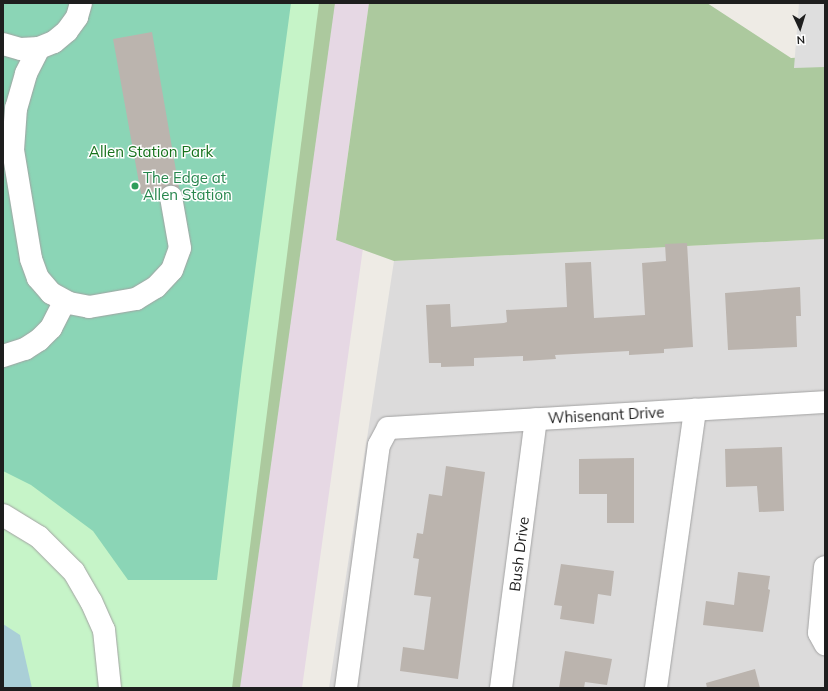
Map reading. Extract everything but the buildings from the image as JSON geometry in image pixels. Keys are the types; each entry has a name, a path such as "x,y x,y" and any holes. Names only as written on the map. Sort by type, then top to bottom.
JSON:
{"street":[{"path":"3,44 21,49 39,48 54,42 67,31 77,17 81,3"},
{"path":"39,48 26,74 16,108 13,150 31,259 38,278 51,293 65,301 89,307 136,299 156,287 172,270 180,248 172,197"},
{"path":"3,356 25,349 39,340 51,328 65,301"},
{"name":"Whisenant Drive","path":"346,688 379,445 388,428 825,402"},
{"path":"656,688 695,410"},
{"name":"Bush Drive","path":"501,688 536,419"},
{"path":"3,515 39,537 74,572 104,630 110,688"},
{"path":"825,567 820,633 825,644"}],"shaded area":[{"path":"321,3 369,3 336,239 363,248 302,688 227,688"},
{"path":"799,3 825,3 825,67 794,68"},
{"path":"825,239 825,688 329,688 394,261"}],"green space":[{"name":"The Edge at Allen Station","path":"3,3 319,3 232,688 3,688"},
{"name":"The Edge at Allen Station","path":"3,3 291,3 242,368 217,580 128,580 93,531 31,485 3,471"},
{"path":"291,3 335,3 240,688 204,688"},
{"path":"369,3 707,3 791,58 825,56 825,239 394,261 336,240"}],"water":[{"path":"3,624 20,635 32,688 3,688"}],"place":[{"name":"The Edge at Allen Station","path":"135,186"}],"park label":[{"name":"Allen Station Park","path":"151,152"}]}
